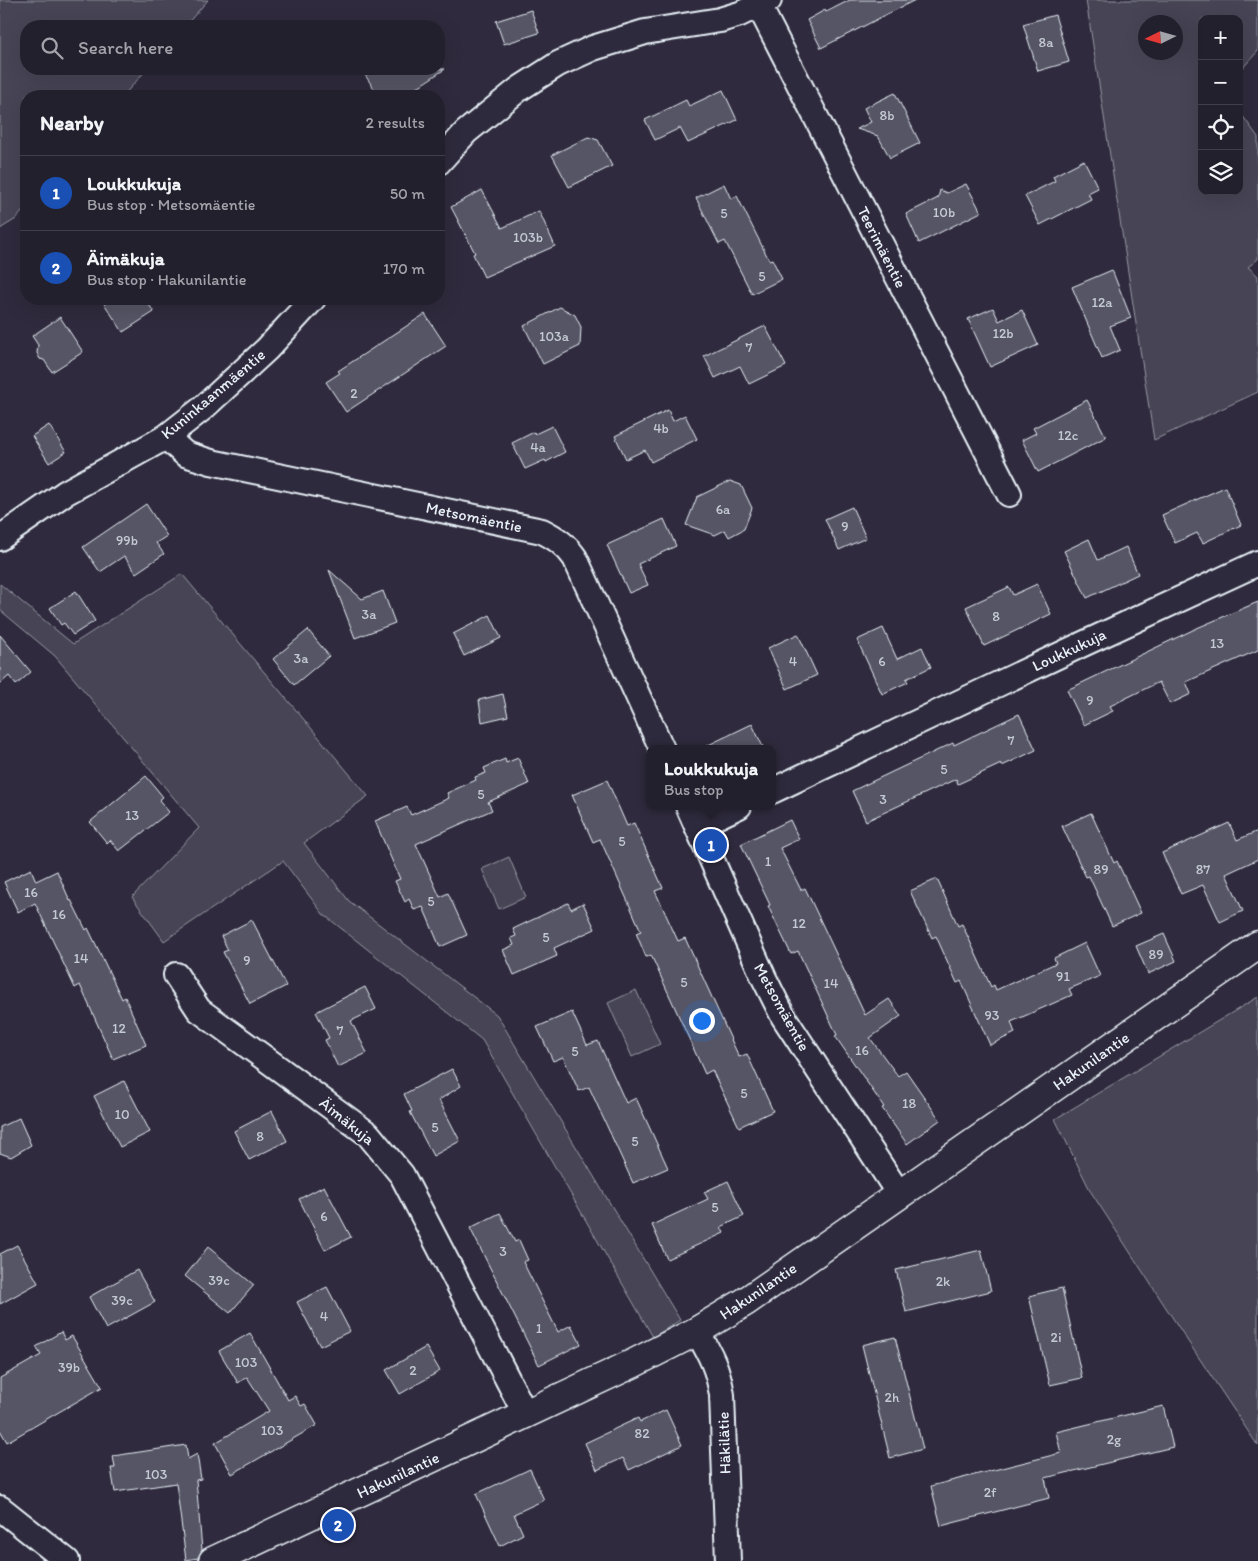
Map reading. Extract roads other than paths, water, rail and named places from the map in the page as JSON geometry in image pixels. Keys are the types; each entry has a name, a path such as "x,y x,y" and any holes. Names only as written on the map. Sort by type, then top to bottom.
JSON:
{"street":[{"path":"445,155 466,132 519,89 558,64 593,48 645,32 720,20 740,14 761,2"},
{"name":"Teerimäentie","path":"761,2 1009,494"},
{"name":"Kuninkaanmäentie","path":"0,538 65,493 166,437 203,408 268,349 308,305"},
{"name":"Metsomäentie","path":"166,437 185,454 211,462 532,529 556,538 568,548 575,558 660,745"},
{"name":"Loukkukuja","path":"776,789 1258,563"},
{"path":"692,816 720,810"},
{"name":"Metsomäentie","path":"692,816 764,978 783,1016 899,1194"},
{"name":"Hakunilantie","path":"213,1561 526,1415 697,1331 745,1302 1258,945"},
{"name":"Äimäkuja","path":"176,975 199,1010 368,1134 402,1175 526,1415"},
{"name":"Häkilätie","path":"697,1331 712,1356 719,1376 722,1395 728,1561"},
{"path":"0,1508 67,1561"}],"place":[{"name":"Loukkukuja","path":"711,845"},
{"name":"Äimäkuja","path":"338,1525"}]}
